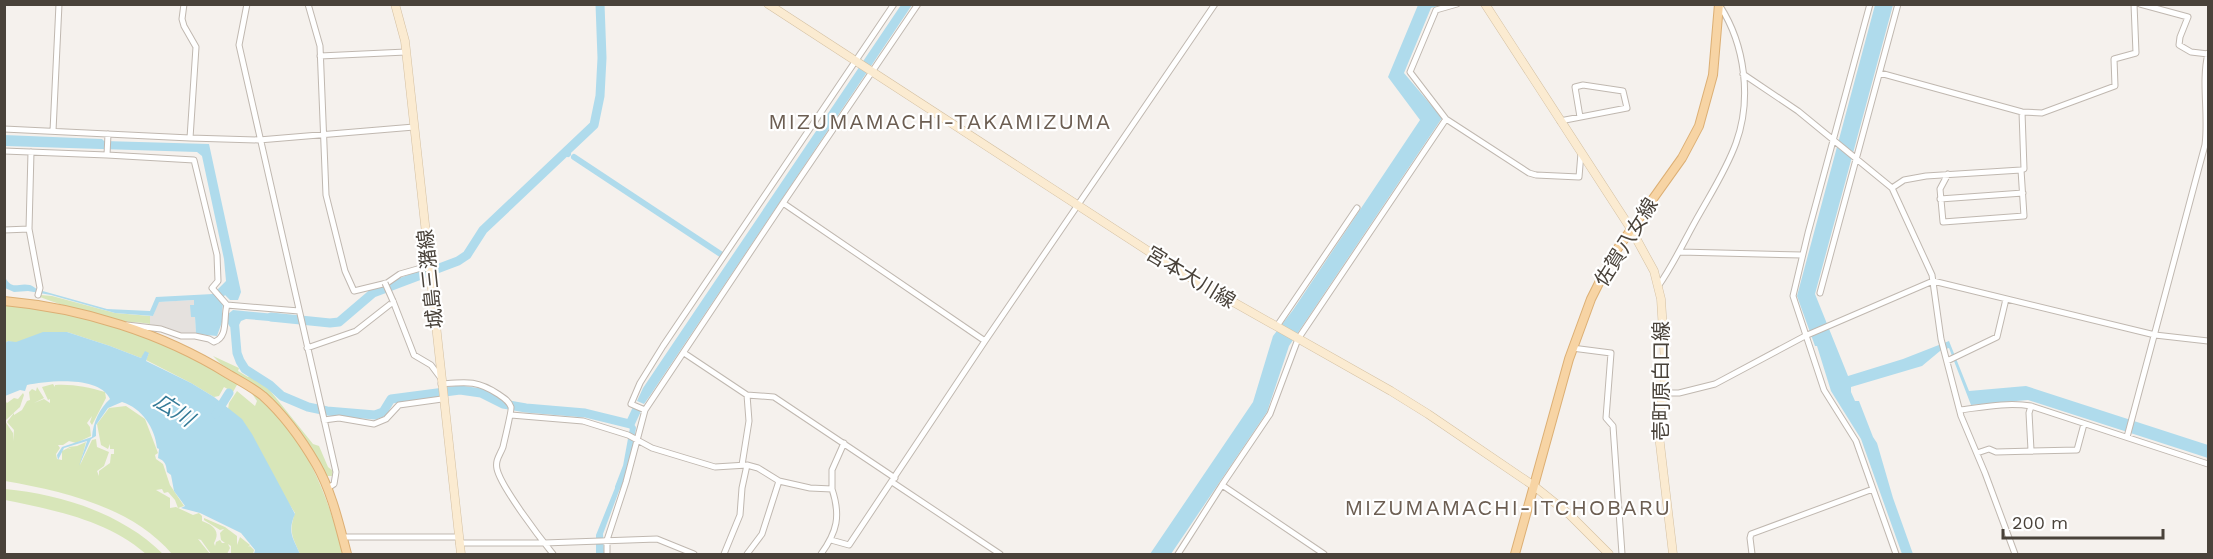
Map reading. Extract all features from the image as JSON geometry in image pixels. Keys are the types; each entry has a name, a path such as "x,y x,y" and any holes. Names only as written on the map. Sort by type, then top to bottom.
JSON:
{"main road":[{"name":"城島三潴線","path":"395,4 406,52 442,399 461,555"},
{"name":"宮本大川線","path":"768,4 1182,273 1400,396 1534,486 1570,515 1609,555"},
{"name":"壱町原白口線","path":"1485,4 1631,229 1659,285 1665,362 1664,393 1658,426 1673,555"},
{"name":"佐賀八女線","path":"1515,555 1572,348 1591,299 1613,255 1682,158 1699,126 1713,75 1719,5"},
{"path":"4,301 59,309 122,325 184,349 262,396 294,431 316,465 328,488 347,555"}],"street":[{"path":"53,131 59,4"},
{"path":"184,4 182,19 196,47 190,138"},
{"path":"247,4 238,45 336,472 334,484 328,488"},
{"path":"308,4 316,30 320,56 326,195 345,271 354,291 386,283 400,274 429,266"},
{"path":"645,410 631,404 646,374 858,62 894,4"},
{"path":"607,555 606,540 626,482 633,437 645,410 918,4"},
{"path":"831,540 849,545 1215,4"},
{"path":"1456,4 1436,10 1410,72 1446,119 1529,173 1536,175 1579,177 1581,151"},
{"path":"1870,4 1793,296 1824,390 1856,441 1896,555"},
{"path":"1820,293 1898,4"},
{"path":"1880,73 2022,112 2042,113 2115,86 2114,59 2136,53 2134,4"},
{"path":"2127,436 2205,145 2207,115 2205,69 2208,53 2191,52 2179,45 2188,17 2140,4"},
{"path":"1659,285 1680,252 1726,167 1737,141 1743,114 1743,75 1731,27 1719,5"},
{"path":"320,56 406,52"},
{"path":"1743,75 1798,111 1892,188 1932,275 1941,339 1960,410 2015,555"},
{"path":"1560,121 1627,108 1623,91 1589,86 1575,87 1580,117"},
{"path":"1948,174 1940,186 1943,222 2024,216 2021,170 2024,169 2022,112"},
{"path":"1178,555 1270,414 1296,338 1446,119"},
{"path":"4,129 108,137 259,140 414,127"},
{"path":"107,152 108,137"},
{"path":"4,151 107,152 194,160 217,255 218,282 212,288 214,291 225,302 299,312"},
{"path":"31,152 29,230 40,288 38,296"},
{"path":"1892,188 1910,178 2021,170"},
{"path":"1940,199 2023,193"},
{"path":"783,202 985,341"},
{"path":"1278,327 1357,208"},
{"path":"4,230 29,230"},
{"path":"1680,252 1802,255"},
{"path":"1664,393 1679,393 1714,384 1807,335 1933,281 2155,335 2208,341"},
{"path":"386,283 414,355 430,365 441,381 479,383 507,400 511,406 511,415 507,423 502,449 496,461 496,468 553,555"},
{"path":"1947,361 1996,339 2006,299"},
{"path":"308,348 356,331 393,301"},
{"path":"122,325 132,324 161,329 181,336 195,336 214,342 219,341 223,335 225,302"},
{"path":"1572,348 1611,353 1606,418 1613,426 1622,555"},
{"path":"684,353 747,395 774,397 844,443 1000,555"},
{"path":"724,555 740,515 749,421 747,395"},
{"path":"324,420 339,418 374,424 386,419 399,405 442,399"},
{"path":"1960,410 2000,405 2031,406 2208,464"},
{"path":"2031,406 2029,413 2031,450"},
{"path":"511,415 583,421 633,437 652,448 716,466 745,465 758,468 779,481 810,488 832,489"},
{"path":"1977,453 1989,449 1996,452 2077,450 2084,424"},
{"path":"821,555 831,540 837,517 832,489 832,470 844,443"},
{"path":"747,555 762,534 779,481"},
{"path":"1222,485 1324,555"},
{"path":"1752,555 1749,538 1751,534 1873,489"},
{"path":"342,537 544,543 657,539 694,555"}],"shaded area":[{"path":"194,300 194,305 191,305 191,317 195,317 196,334 180,334 150,324 150,316 153,316 158,302"}],"green space":[{"path":"41,295 115,313 150,316 150,324 117,321 97,316 40,297"},
{"path":"5,304 93,319 138,333 178,350 238,383 233,392 224,387 219,396 214,397 146,360 149,353 141,358 67,332 16,343 8,341 5,343"},
{"path":"213,356 239,368 238,371 268,388 313,444 319,446 328,467 333,471 332,476 326,476 264,392 221,364"},
{"path":"53,384 55,387 55,385 74,385 105,392 106,398 92,425 90,422 92,416 87,423 91,436 76,443 69,441 58,445 60,448 56,454 57,459 62,460 62,451 71,449 68,447 86,442 80,465 92,440 96,439 97,447 109,452 104,466 97,471 99,476 99,471 110,463 114,449 110,449 110,444 108,449 101,445 97,424 109,408 126,406 145,419 158,453 155,455 156,459 163,464 170,485 184,506 178,508 193,515 199,513 202,521 215,529 217,535 215,546 220,540 225,543 221,540 220,533 224,529 220,530 204,518 225,527 237,536 237,545 240,537 250,545 248,547 254,550 253,554 231,554 231,546 228,544 230,548 227,554 211,554 198,539 210,554 172,554 156,538 117,513 73,496 5,481 5,421 13,433 13,441 14,430 7,422 14,413 14,415 22,410 30,400 29,392 32,389 36,391 37,387 44,398 34,403 44,399 50,403 42,387","holes":["162,489 164,493 168,492 178,508 170,508 170,498 156,490"]},
{"path":"237,391 255,406 257,401 251,392 269,407 299,443 321,486 343,554 300,554 293,539 295,513 228,409"},
{"path":"23,393 20,407 5,421 5,401 7,403 14,398 18,399"},
{"path":"5,489 48,496 90,508 129,528 163,554 146,554 131,542 79,518 5,500"}],"water":[{"path":"901,5 912,5 649,397 644,404 637,401 643,388"},
{"path":"1418,5 1441,5 1431,8 1404,73 1442,118 1289,346 1267,412 1171,554 1150,554 1253,402 1273,336 1293,310 1420,120 1388,77"},
{"path":"1875,5 1893,5 1815,294 1848,376 1903,359 1949,341 1969,391 2026,386 2208,445 2208,458 2028,400 1971,405 1949,348 1940,351 1922,366 1851,387 1855,401 1859,401 1877,443 1913,554 1902,554 1861,439 1831,391 1817,346 1815,346 1797,296"},
{"path":"4,135 209,144 241,292 238,300 230,300 225,295 220,301 223,304 222,313 228,314 233,310 285,315 281,322 246,319 241,321 238,327 230,327 227,322 222,322 217,336 196,334 195,317 191,317 190,305 194,305 194,300 159,302 153,316 115,313 51,295 28,291 14,292 5,288 4,275 12,285 30,285 39,290 107,309 150,311 156,297 213,294 226,281 224,259 202,156 197,152 5,146"},
{"name":"広川","path":"43,332 67,332 141,358 145,351 149,353 146,361 191,383 214,397 242,419 295,514 291,530 300,554 254,554 255,550 241,533 200,513 181,508 185,506 174,491 171,475 167,472 165,463 158,458 159,449 154,433 136,409 122,402 108,408 96,425 96,436 91,439 79,466 87,441 64,448 58,460 57,455 62,447 92,437 98,416 110,399 104,391 95,386 59,381 27,385 25,391 20,390 5,396 5,343 16,342"},
{"path":"621,479 622,483 603,534 604,554 596,554 596,535 617,483"}],"waterway":[{"path":"271,317 339,322 373,293 458,261 467,255 483,230 594,125 600,96 602,58 600,4"},
{"path":"574,157 722,255"},
{"path":"234,318 237,353 245,369 270,385 282,396 308,407 375,415 383,412 391,399 460,390 481,393 503,404 585,413 630,424 637,409"},
{"path":"216,414 229,393"},
{"path":"618,487 626,466 633,428 630,424"}],"district":[{"name":"MIZUMAMACHI-TAKAMIZUMA","path":"940,121"},
{"name":"MIZUMAMACHI-ITCHOBARU","path":"1508,507"}]}
